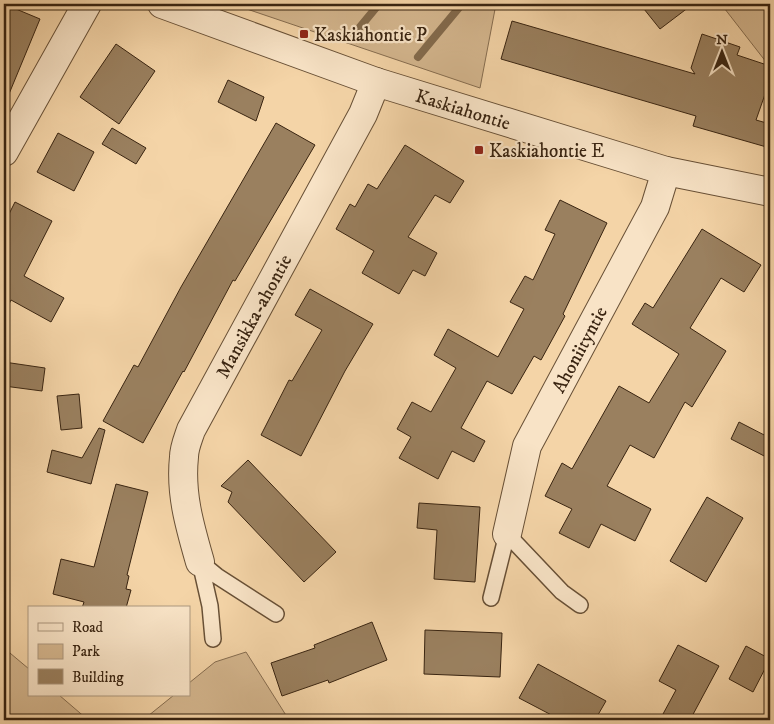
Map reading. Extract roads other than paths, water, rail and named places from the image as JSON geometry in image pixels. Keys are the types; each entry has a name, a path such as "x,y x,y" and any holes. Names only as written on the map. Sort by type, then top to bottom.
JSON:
{"street":[{"path":"4,152 87,4"},
{"name":"Kaskiahontie","path":"162,4 376,82 666,171 770,192"},
{"name":"Mansikka-ahontie","path":"200,562 184,500 184,456 191,430 364,114 376,82"},
{"name":"Ahoniityntie","path":"507,534 527,446 655,207 666,171"}],"lane":[{"path":"491,598 507,534"},
{"path":"507,534 562,592 580,605"},
{"path":"200,562 217,576 276,614"},
{"path":"200,562 210,606 213,639"}],"waterway":[{"path":"360,27 379,4"},
{"path":"418,57 462,4"}],"place":[{"name":"Kaskiahontie P","path":"304,34"},
{"name":"Kaskiahontie E","path":"479,150"}]}
